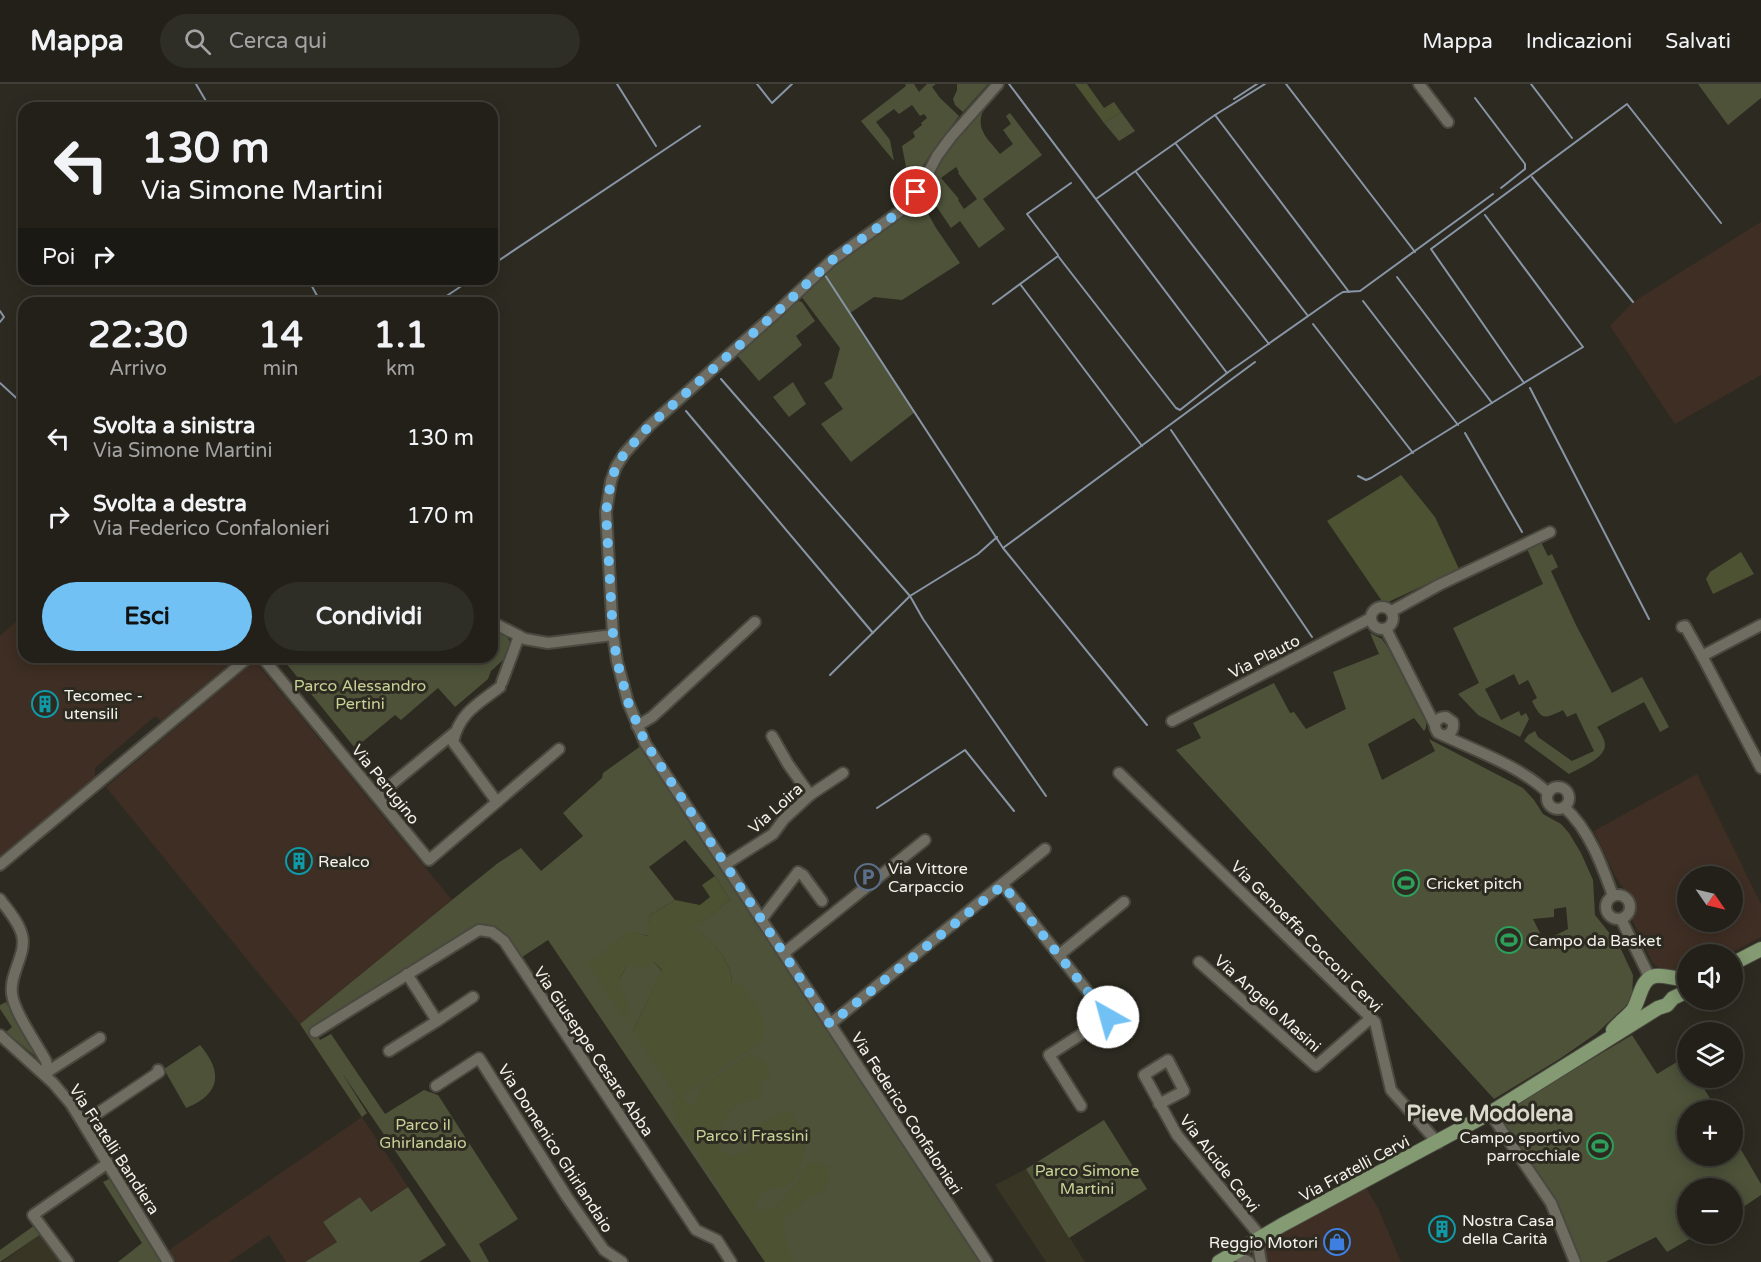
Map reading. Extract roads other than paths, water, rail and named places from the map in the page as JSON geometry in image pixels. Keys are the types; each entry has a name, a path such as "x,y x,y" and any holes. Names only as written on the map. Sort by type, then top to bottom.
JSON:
{"main road":[{"path":"1743,958 1761,949"},
{"path":"1650,978 1658,976 1677,980"},
{"name":"Via Fratelli Cervi","path":"1597,1047 1633,1009 1644,984 1650,978"},
{"path":"1666,978 1674,989 1673,998"},
{"path":"1642,993 1645,1002 1658,1008"},
{"name":"Via Fratelli Cervi","path":"1219,1262 1490,1113 1658,1008 1667,1005 1677,996"}],"street":[{"name":"Via Federico Confalonieri","path":"987,1262 674,788 637,726 621,681 613,635 606,512 611,481 624,454 649,426 831,261 902,210 922,185 936,156 998,84"},
{"path":"1419,84 1449,122"},
{"name":"Via Plauto","path":"1172,721 1371,618 1374,610 1380,607 1392,611 1439,585 1550,532"},
{"path":"1386,629 1393,623 1392,611"},
{"path":"1371,618 1375,627 1386,629"},
{"path":"637,726 652,717 755,622"},
{"path":"498,625 525,639 548,643 613,635"},
{"path":"1702,657 1761,625"},
{"path":"1682,627 1685,626 1761,768"},
{"path":"1386,629 1419,694 1439,721 1438,733 1537,783 1548,793"},
{"name":"Via Perugino","path":"381,793 454,734 465,714 501,685 519,636"},
{"path":"0,865 242,663"},
{"name":"Via Perugino","path":"267,663 429,860 559,749"},
{"path":"1439,721 1451,720 1466,741 1479,752"},
{"path":"1444,736 1450,734 1454,725"},
{"path":"454,734 453,742 497,802"},
{"path":"772,736 810,795"},
{"name":"Via Loira","path":"726,864 773,834 784,819 810,795 843,773"},
{"name":"Via Genoeffa Cocconi Cervi","path":"1119,773 1375,1022 1391,1090 1437,1143"},
{"path":"1556,787 1564,789 1569,796 1564,807 1558,809 1551,807 1547,801 1548,793 1556,787"},
{"path":"1564,807 1573,816 1591,844 1604,869 1613,896"},
{"path":"783,953 925,840"},
{"path":"830,1024 1045,849"},
{"path":"761,920 798,872 803,875 822,901"},
{"path":"1003,885 1108,1017 1049,1055 1081,1106"},
{"path":"1613,896 1621,896 1629,903 1628,913 1621,919 1614,919 1606,913 1606,903 1613,896"},
{"path":"0,899 22,936 20,954 11,985 12,998 46,1061 44,1074"},
{"path":"1059,955 1124,902"},
{"path":"1621,919 1650,978"},
{"name":"Via Giuseppe Cesare Abba","path":"315,1032 479,930 492,932 504,941 696,1230 717,1240 731,1262"},
{"name":"Via Angelo Masini","path":"1199,962 1316,1066 1371,1018"},
{"path":"407,974 436,1021"},
{"path":"389,1051 473,997"},
{"name":"Via Fratelli Bandiera","path":"0,1035 60,1091 83,1123 168,1262"},
{"path":"44,1074 100,1038"},
{"name":"Via Domenico Ghirlandaio","path":"436,1086 479,1058 567,1197 604,1250 622,1262"},
{"path":"83,1123 159,1072 158,1070"},
{"name":"Via Alcide Cervi","path":"1159,1104 1177,1135 1259,1238"},
{"path":"1490,1113 1551,1203 1575,1262"},
{"path":"68,1262 33,1215 108,1163"},
{"path":"1259,1238 1261,1262"},
{"path":"1233,1254 1249,1262"}],"waterway":[{"path":"196,84 206,102"},
{"path":"617,84 656,146"},
{"path":"757,84 772,103 792,84"},
{"path":"1009,84 1227,373"},
{"path":"1234,99 1257,84"},
{"path":"1096,199 1215,115 1265,84"},
{"path":"1286,84 1415,252"},
{"path":"1531,84 1572,138"},
{"path":"1475,98 1525,164 1525,169 1501,188"},
{"path":"1358,476 1366,480 1371,478 1524,383 1431,249 1627,104 1721,223"},
{"path":"1215,115 1349,292"},
{"path":"498,261 700,126"},
{"path":"1176,144 1308,316"},
{"path":"1136,172 1269,344"},
{"path":"1532,177 1633,302"},
{"path":"1058,255 1027,214 1071,183"},
{"path":"993,304 1058,256 1176,408 1180,410 1227,373 1338,295 1343,292 1360,291 1493,194"},
{"path":"1485,215 1583,347 1524,383"},
{"path":"823,272 1003,548 1147,725"},
{"path":"1397,277 1492,403"},
{"path":"1020,284 1142,446"},
{"path":"311,285 318,297"},
{"path":"445,297 463,285"},
{"path":"1363,301 1458,425"},
{"path":"0,311 4,317 0,322"},
{"path":"1313,324 1413,453"},
{"path":"1003,548 1255,362"},
{"path":"721,379 910,596 830,675"},
{"path":"0,383 18,400"},
{"path":"1530,388 1649,619"},
{"path":"686,411 873,633"},
{"path":"1171,430 1312,637"},
{"path":"1465,433 1522,532"},
{"path":"997,537 978,554 910,596 923,619 1046,796"},
{"path":"877,808 965,750 1014,811"}],"place":[{"name":"Tecomec - utensili","path":"45,704"},
{"name":"Realco","path":"299,861"},
{"name":"Via Vittore Carpaccio","path":"868,877"},
{"name":"Cricket pitch","path":"1406,883"},
{"name":"Campo da Basket","path":"1509,940"},
{"name":"Campo sportivo parrocchiale","path":"1600,1146"},
{"name":"Nostra Casa della Carità","path":"1442,1229"},
{"name":"Reggio Motori","path":"1337,1242"}],"district":[{"name":"Pieve Modolena","path":"1490,1113"}],"park label":[{"name":"Parco Alessandro Pertini","path":"360,694"},
{"name":"Parco il Ghirlandaio","path":"423,1133"},
{"name":"Parco i Frassini","path":"752,1135"},
{"name":"Parco Simone Martini","path":"1087,1179"}]}
